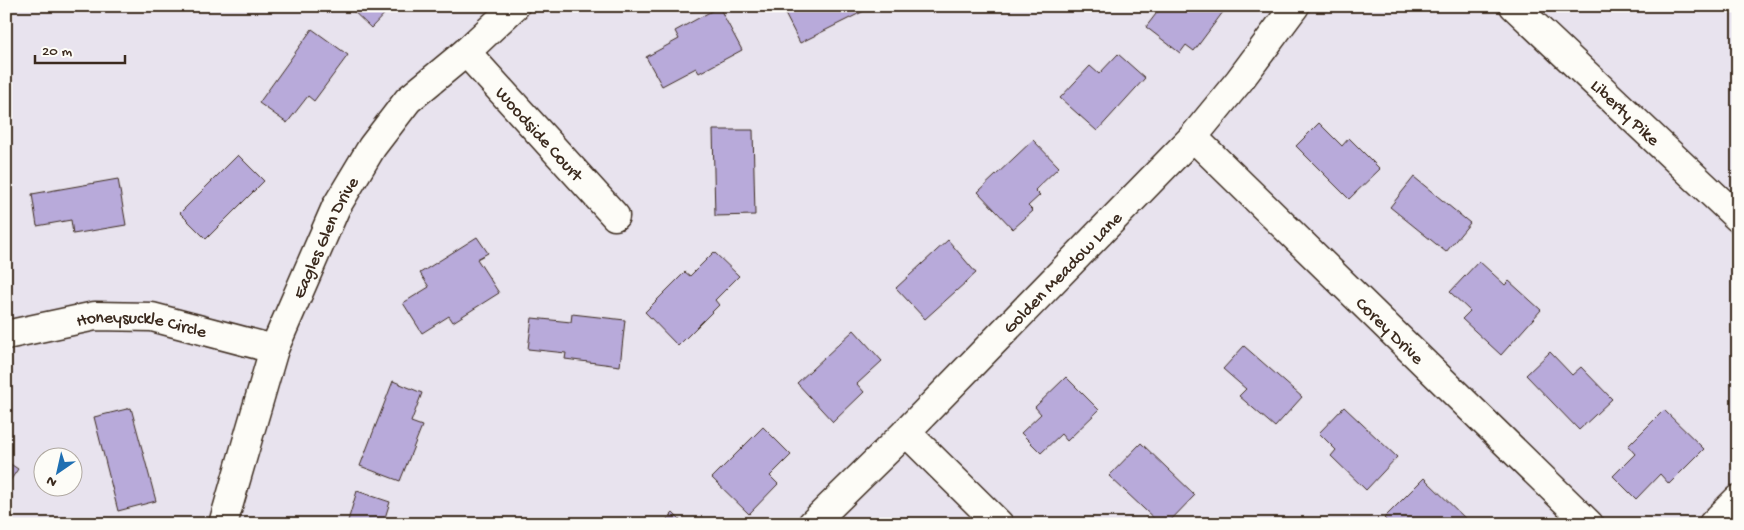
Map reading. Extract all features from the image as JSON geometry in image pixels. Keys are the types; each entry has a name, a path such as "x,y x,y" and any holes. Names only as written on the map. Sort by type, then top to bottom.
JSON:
{"street":[{"name":"Eagles Glen Drive","path":"223,524 274,349 336,207 372,147 408,100 466,52 515,6"},
{"name":"Golden Meadow Lane","path":"812,524 906,432 1193,137 1239,81 1295,6"},
{"name":"Liberty Pike","path":"1514,6 1738,218"},
{"name":"Woodside Court","path":"466,52 615,216"},
{"name":"Corey Drive","path":"1193,137 1589,524"},
{"name":"Honeysuckle Circle","path":"6,334 95,316 152,317 274,349"},
{"path":"906,432 999,524"},
{"path":"1713,524 1738,499"}],"building":[{"path":"348,6 392,6 371,28"},
{"path":"781,6 874,6 800,43"},
{"path":"1162,6 1215,6 1223,12 1194,51 1186,45 1180,53 1146,27"},
{"path":"719,7 742,50 699,73 696,68 662,86 646,57 679,39 675,31"},
{"path":"312,29 348,55 314,101 308,96 287,123 259,103"},
{"path":"1118,54 1145,78 1097,131 1060,98 1090,66 1099,74"},
{"path":"1319,123 1342,146 1349,138 1380,169 1349,199 1296,146"},
{"path":"713,130 753,130 755,215 715,216"},
{"path":"1033,140 1059,167 1035,190 1040,195 1028,206 1033,211 1013,229 978,192"},
{"path":"238,155 264,181 206,239 180,213"},
{"path":"1414,177 1470,223 1446,252 1390,207"},
{"path":"118,179 126,225 73,234 71,220 37,226 32,194"},
{"path":"477,237 488,253 477,259 499,293 453,322 449,316 422,333 403,303 429,287 420,273"},
{"path":"948,240 976,273 925,319 896,288"},
{"path":"714,252 739,276 715,300 719,305 678,346 645,312 685,272 690,276"},
{"path":"1479,261 1505,285 1509,281 1541,310 1501,355 1462,319 1470,311 1450,292"},
{"path":"572,314 625,320 620,366 565,359 566,353 528,349 532,318 571,322"},
{"path":"854,330 882,361 857,384 864,392 833,422 797,383"},
{"path":"1244,346 1302,397 1275,427 1239,396 1246,389 1223,369"},
{"path":"1550,352 1572,375 1581,367 1612,399 1579,430 1526,375"},
{"path":"1066,377 1099,410 1067,441 1061,434 1041,453 1021,433 1041,414 1035,407"},
{"path":"393,381 422,393 411,422 422,426 400,481 360,466"},
{"path":"1344,407 1397,457 1366,490 1331,456 1336,450 1319,433"},
{"path":"131,408 156,501 118,511 94,417"},
{"path":"1664,410 1704,449 1669,484 1660,474 1636,499 1613,476 1635,454 1628,446"},
{"path":"763,427 791,455 770,476 778,484 749,514 712,478"},
{"path":"1141,443 1195,495 1167,524 1160,524 1109,476"},
{"path":"6,461 18,469 6,487"},
{"path":"1424,478 1471,524 1390,524 1384,518"},
{"path":"357,491 390,502 383,524 347,524"},
{"path":"673,513 684,524 662,524"}]}
